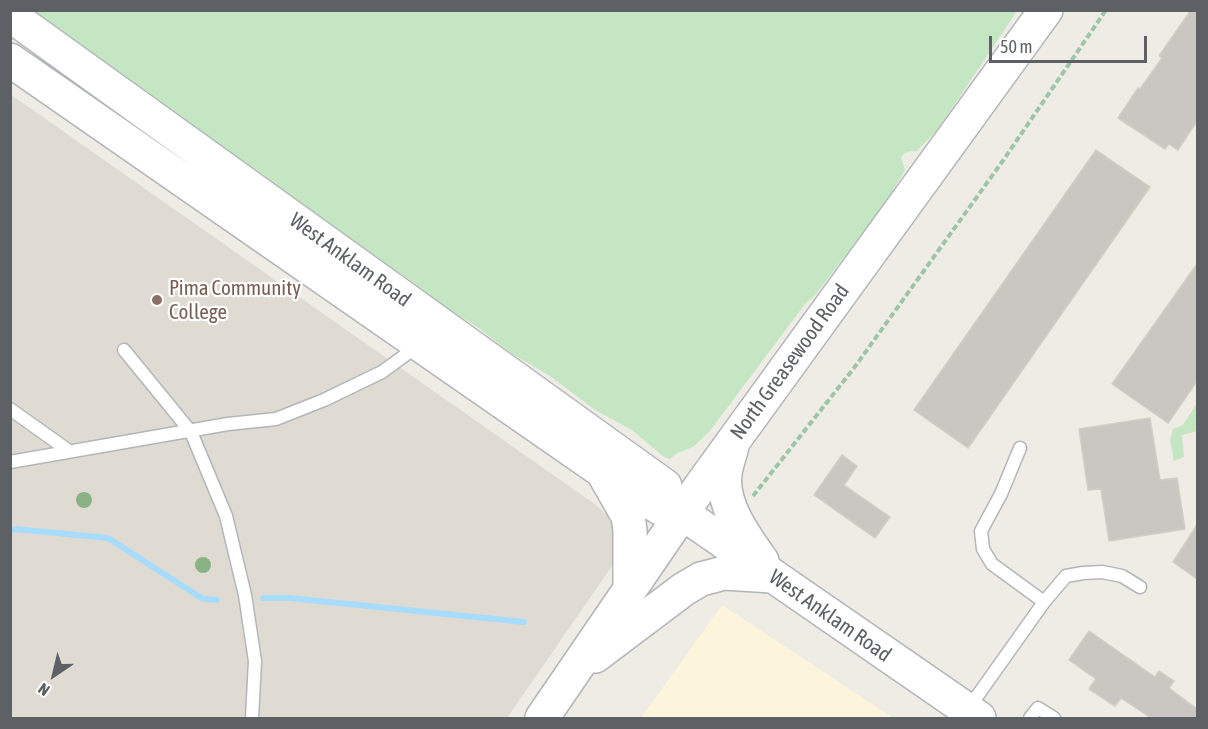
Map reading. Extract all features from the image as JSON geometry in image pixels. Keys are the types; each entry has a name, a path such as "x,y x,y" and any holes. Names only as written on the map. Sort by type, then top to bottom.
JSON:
{"main road":[{"name":"North Greasewood Road","path":"542,718 734,439 1046,10"},
{"name":"West Anklam Road","path":"10,15 667,488 682,513"},
{"name":"West Anklam Road","path":"10,60 602,471 660,507 682,513 973,714"},
{"path":"734,439 725,476 728,502 745,538 774,577"},
{"path":"602,471 621,500 628,516 630,589"},
{"path":"574,671 701,579 724,573 774,577"}],"lane":[{"path":"10,462 228,424 276,419 324,400 382,372 420,344"},
{"path":"124,350 191,432 226,516 245,595 255,661 252,718"},
{"path":"10,409 69,451"},
{"path":"1020,448 981,531 983,549 992,564 1044,602"},
{"path":"973,714 1044,602 1066,576 1102,572 1122,576 1140,587"},
{"path":"1030,718 1038,708 1054,718"}],"path":[{"path":"747,503 854,368 1002,162 1106,10"}],"shaded area":[{"name":"Pima Community College","path":"10,94 596,505 623,531 612,566 507,718 11,718"},
{"path":"722,605 893,718 641,718"}],"green space":[{"path":"24,11 1017,11 938,129 917,151 908,152 902,156 905,170 886,202 816,294 805,304 709,432 693,447 677,453 670,459 664,457 632,430 595,410 550,376 511,353 270,183 264,175 235,158"},
{"path":"1197,403 1197,431 1182,435 1184,457 1174,461 1170,440 1173,429 1183,425"}],"building":[{"path":"1191,10 1197,10 1197,121 1178,150 1169,144 1165,149 1118,118 1162,58 1159,56"},
{"path":"1096,150 1150,187 968,448 914,410"},
{"path":"1197,264 1197,381 1168,423 1112,384"},
{"path":"1150,418 1160,480 1177,478 1185,529 1109,541 1101,489 1088,490 1079,429"},
{"path":"842,455 857,466 844,485 890,517 875,538 814,495"},
{"path":"1197,525 1197,579 1173,562"},
{"path":"1089,631 1155,677 1159,671 1174,681 1169,688 1197,709 1197,718 1151,718 1121,698 1115,706 1089,689 1096,679 1069,660"}],"waterway":[{"path":"10,531 15,529 108,538 203,599 217,600"},
{"path":"263,598 290,598 524,622"}],"place":[{"name":"Pima Community College","path":"157,300"}]}
